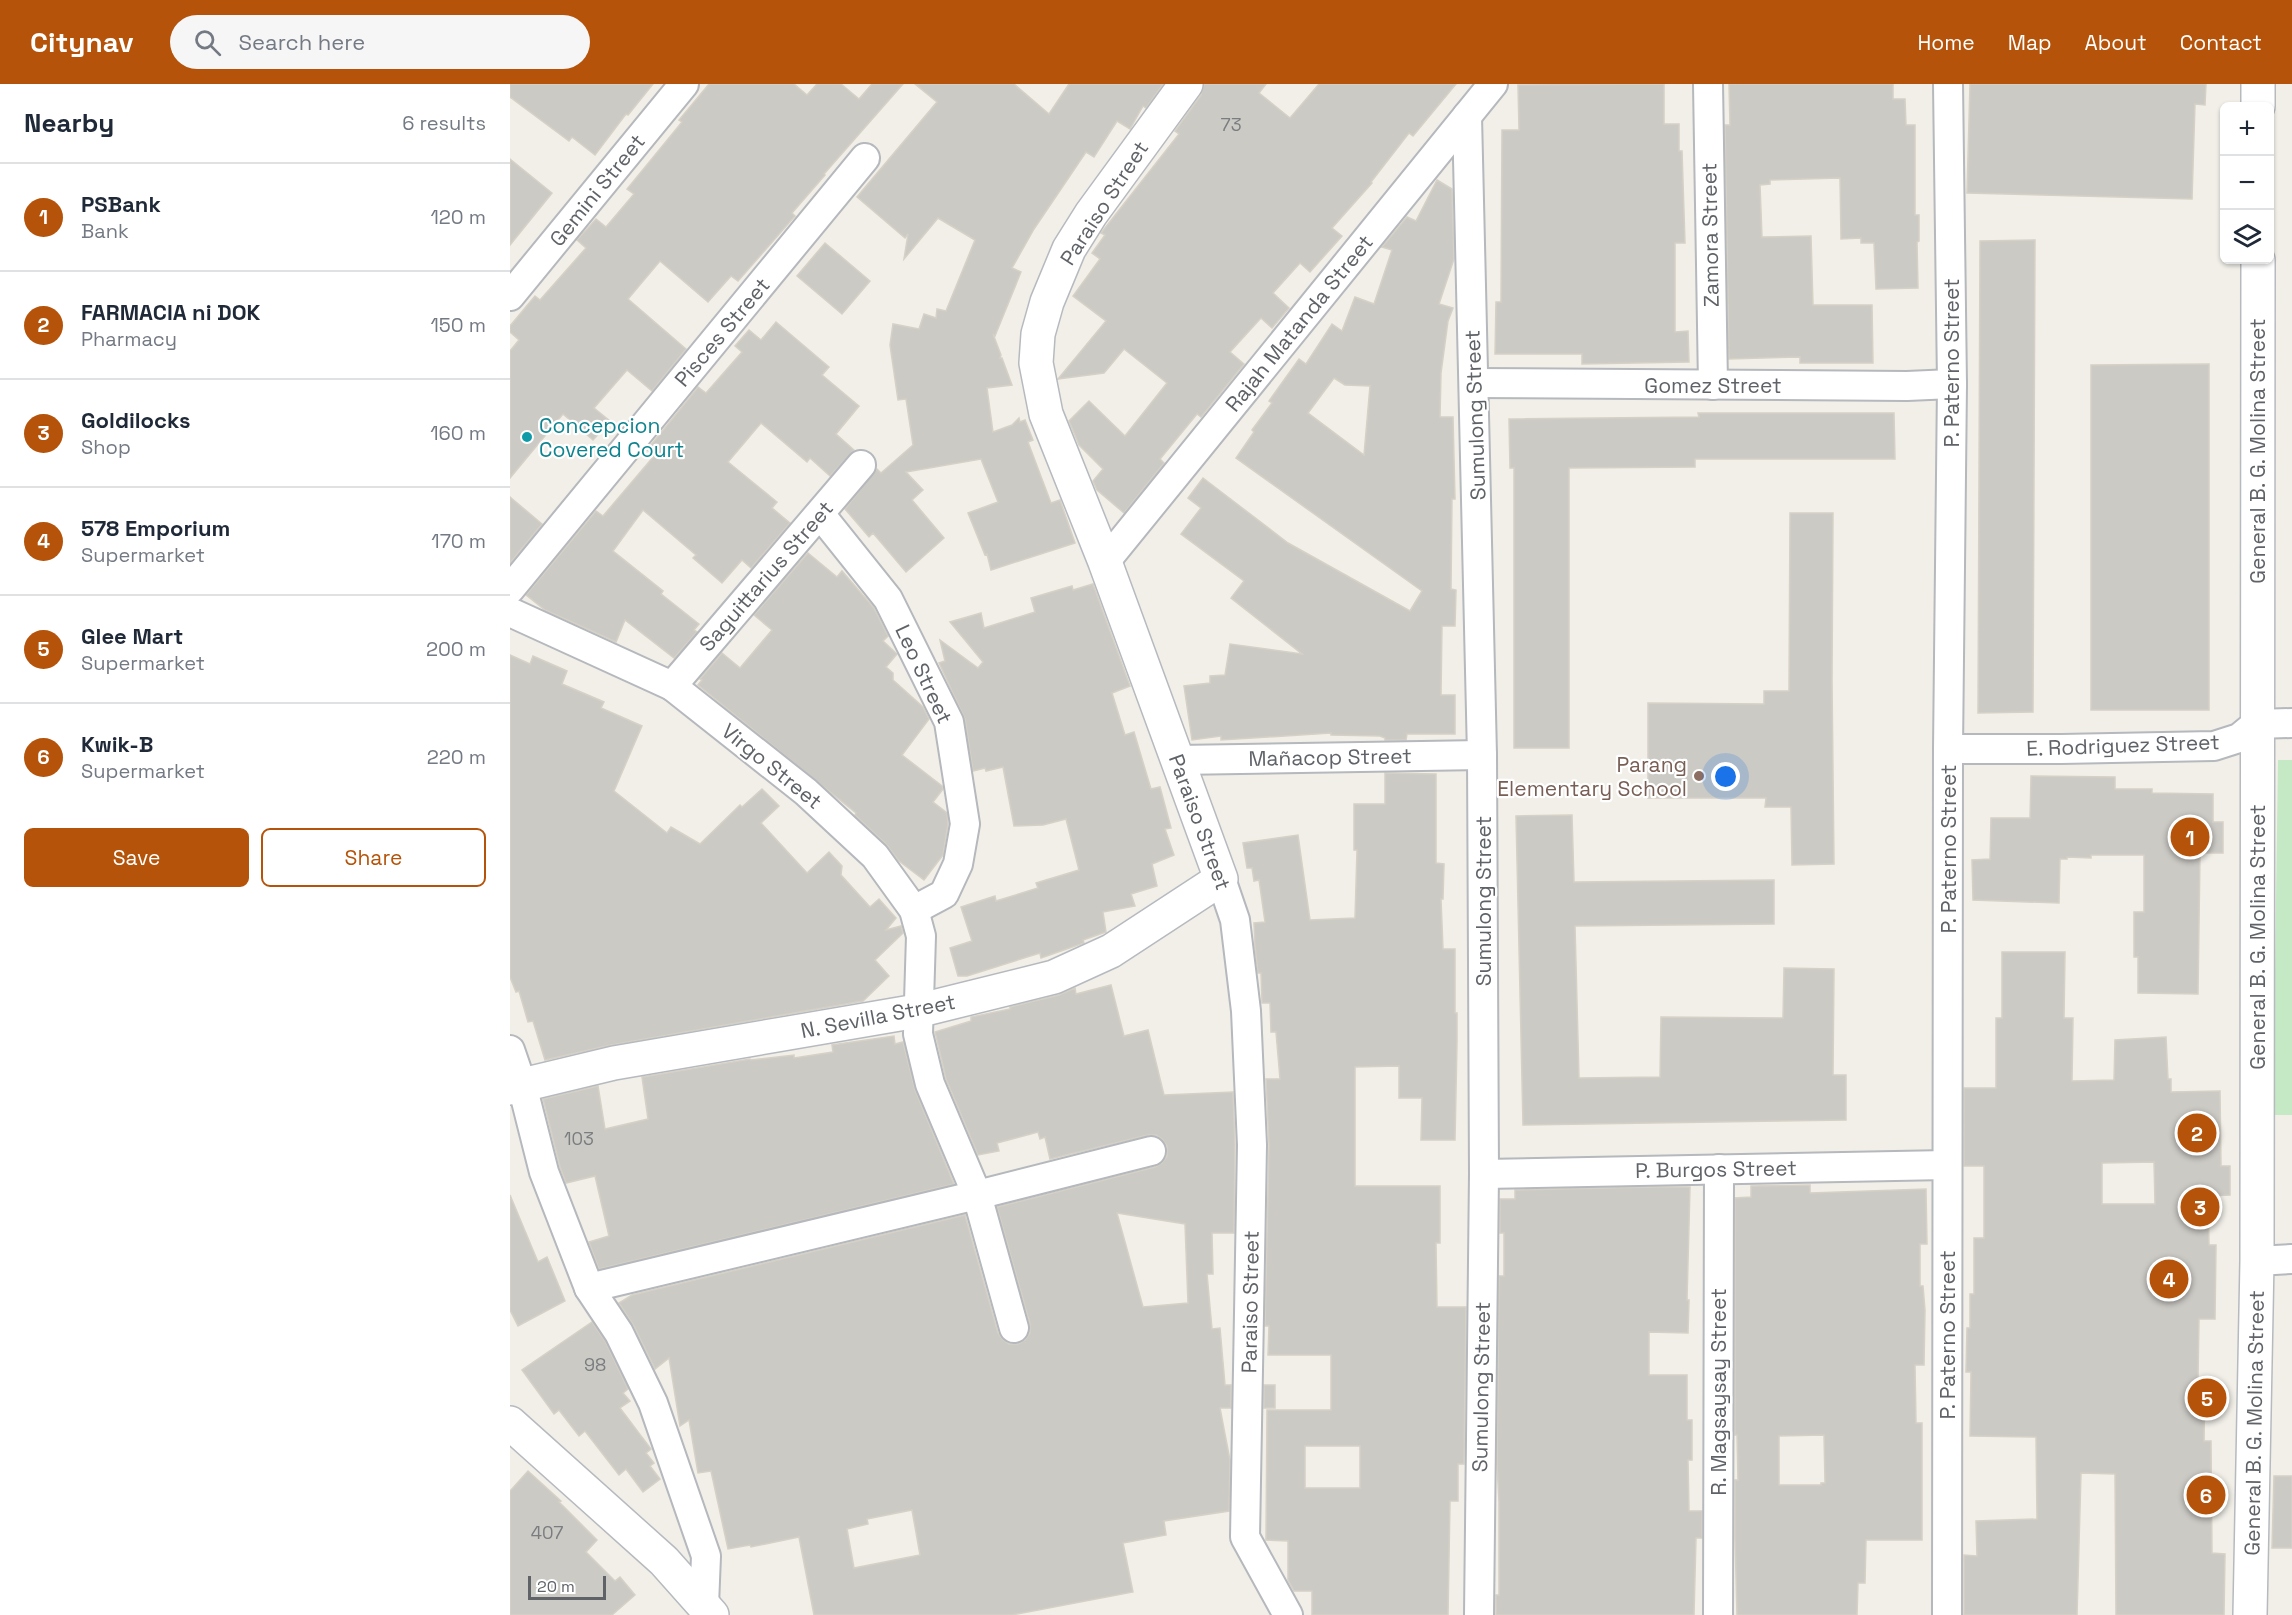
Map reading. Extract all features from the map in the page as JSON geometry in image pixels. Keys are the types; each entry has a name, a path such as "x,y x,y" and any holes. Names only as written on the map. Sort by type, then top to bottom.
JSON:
{"street":[{"name":"Gemini Street","path":"510,296 684,84"},
{"name":"Paraiso Street","path":"1186,84 1091,214 1069,249 1047,302 1038,334 1036,363 1046,414 1178,760 1235,920 1246,1011 1252,1145 1245,1537 1288,1615"},
{"name":"Rajah Matanda Street","path":"1104,562 1493,84"},
{"name":"Zamora Street","path":"1708,84 1713,385"},
{"name":"P. Paterno Street","path":"1947,1615 1948,748 1952,384 1948,84"},
{"path":"2258,84 2258,102"},
{"name":"Sumulong Street","path":"1467,116 1482,755 1484,1174 1479,1615"},
{"name":"Pisces Street","path":"510,588 865,158"},
{"name":"General B. G. Molina Street","path":"2250,1615 2257,1261 2258,264"},
{"name":"Gomez Street","path":"1474,383 1952,384"},
{"name":"Saguittarius Street","path":"672,686 861,465"},
{"name":"Leo Street","path":"820,514 888,599 949,722 965,824 958,864 944,894 914,910"},
{"name":"Virgo Street","path":"510,612 672,686 806,792 875,856 914,910 921,936 918,1034 930,1084 977,1195 1014,1328"},
{"path":"2256,724 2292,723"},
{"name":"E. Rodriguez Street","path":"1948,748 2061,749 2214,746 2239,738 2256,724"},
{"name":"Mañacop Street","path":"1178,760 1482,755"},
{"name":"N. Sevilla Street","path":"516,1086 614,1063 917,1011 1054,977 1111,951 1221,879"},
{"path":"510,1050 516,1086 544,1172 589,1288 620,1333 653,1403 706,1556 708,1610"},
{"path":"589,1288 1151,1151"},
{"name":"P. Burgos Street","path":"1484,1174 1947,1165"},
{"name":"R. Magsaysay Street","path":"1718,1615 1719,1169"},
{"path":"2257,1261 2292,1259"},
{"path":"510,1423 664,1561 708,1610"}],"green space":[{"path":"2278,760 2292,760 2292,1115 2273,1115"}],"building":[{"path":"510,84 653,84 628,115 626,114 595,155 572,137 569,141 510,97"},
{"path":"709,84 794,84 807,95 817,84 841,84 859,99 872,84 903,84 824,174 792,213 795,216 738,281 731,276 708,302 660,261 628,299 686,349 652,391 627,370 594,408 610,421 593,440 563,414 510,478 510,351 519,340 510,332 510,326 535,296 540,300 586,248 577,240 596,219 606,227 634,194 627,189 682,122 679,120"},
{"path":"915,84 1014,84 1049,114 1069,84 1163,84 1146,108 1143,106 1130,129 1117,121 1094,157 1086,152 1034,229 1012,268 1021,272 995,336 993,334 1000,358 1002,358 1012,385 987,388 993,432 1012,425 1019,418 1020,422 1025,420 1033,440 1028,442 1051,503 1060,500 1075,543 991,570 987,554 985,555 968,513 998,502 981,459 906,472 923,490 912,500 944,538 906,572 873,533 869,537 845,509 877,469 881,473 913,445 906,399 898,400 890,345 893,324 919,329 924,314 936,318 937,309 946,311 975,240 938,218 904,259 908,234 905,238 857,197 937,102"},
{"path":"1204,84 1266,84 1259,93 1290,118 1319,84 1456,84 1413,136 1409,133 1372,183 1332,228 1342,236 1310,272 1300,263 1273,293 1289,308 1272,328 1261,318 1230,352 1244,364 1201,417 1197,414 1160,459 1164,463 1124,513 1097,490 1093,481 1103,469 1079,445 1069,421 1089,401 1125,436 1167,383 1124,349 1104,373 1058,379 1106,321 1073,296 1100,259 1092,253 1105,235 1101,233 1179,134 1175,131 1201,95"},
{"path":"1664,84 1664,124 1679,124 1679,151 1682,151 1685,243 1675,243 1675,332 1688,331 1689,362 1582,364 1582,354 1495,354 1496,302 1501,302 1502,130 1519,130 1518,85"},
{"path":"1729,84 1893,84 1893,99 1905,99 1906,125 1915,125 1915,215 1919,215 1918,288 1876,289 1874,243 1861,243 1861,238 1841,239 1840,178 1770,180 1770,184 1760,185 1762,237 1811,236 1813,305 1872,305 1873,363 1800,363 1800,357 1729,359 1725,125 1730,125"},
{"path":"1970,84 2206,84 2205,105 2195,104 2192,199 1967,193"},
{"path":"510,159 552,193 510,245"},
{"path":"1437,180 1452,189 1454,259 1439,304 1453,308 1448,321 1441,373 1440,417 1453,417 1455,499 1452,499 1451,589 1456,590 1455,626 1442,626 1441,695 1455,695 1455,734 1407,734 1406,740 1385,740 1380,736 1331,735 1331,733 1221,740 1221,736 1192,740 1184,686 1210,683 1210,676 1225,675 1230,644 1302,654 1231,598 1244,581 1181,534 1201,508 1188,498 1203,478 1288,543 1410,611 1422,591 1236,458 1254,432 1252,430 1272,403 1269,401 1299,359 1306,364 1332,324 1342,331 1355,297 1374,304 1392,250 1382,247 1407,217 1416,221","holes":["1334,378 1345,385 1370,386 1364,455 1308,413"]},
{"path":"2035,240 2033,712 1978,713 1980,241"},
{"path":"825,243 870,281 842,314 797,276"},
{"path":"776,322 829,367 822,375 859,406 836,434 854,450 830,476 810,458 807,462 761,423 728,462 777,502 772,508 790,523 751,568 742,560 722,583 693,558 696,555 643,510 613,551 663,591 661,594 699,624 694,630 697,632 674,658 625,620 616,642 545,610 526,595 596,511 603,516 654,456 647,450 698,387 706,393 742,352 735,346 749,330 761,340"},
{"path":"2209,364 2209,710 2091,710 2091,365"},
{"path":"1698,413 1894,413 1895,459 1695,459 1695,467 1569,468 1569,748 1514,748 1514,468 1510,468 1509,419 1699,417"},
{"path":"510,497 542,524 510,563"},
{"path":"1790,513 1833,513 1834,864 1792,865 1791,807 1765,807 1766,798 1648,798 1648,703 1764,704 1764,691 1789,691"},
{"path":"808,553 837,577 842,571 874,608 888,636 883,641 897,654 886,667 893,673 893,680 923,707 929,719 902,755 943,789 933,802 947,813 948,824 943,855 924,880 899,861 886,844 855,815 856,813 698,685 702,680 700,679 722,653 740,668 772,630 754,615"},
{"path":"1093,584 1130,686 1112,693 1125,735 1134,732 1151,789 1160,787 1171,828 1165,829 1174,855 1152,864 1157,886 1131,894 1135,906 1103,912 1106,932 1083,940 1084,943 1041,958 1040,953 967,976 958,976 950,948 972,941 961,907 995,896 996,901 1038,888 1036,883 1079,870 1066,819 1043,825 1014,826 1003,767 973,771 965,719 939,663 945,661 940,640 978,668 983,662 950,622 981,613 984,628 1035,612 1031,598 1072,586 1073,590"},
{"path":"510,655 530,664 533,656 567,671 562,684 604,702 601,708 642,726 614,791 667,833 671,827 700,844 740,805 742,807 762,789 779,806 761,823 807,873 829,852 842,866 841,875 870,907 879,899 896,918 886,930 901,926 903,933 875,960 889,976 863,1001 611,1045 545,1060 533,1021 528,1022 519,991 516,992 510,977"},
{"path":"1385,773 1436,774 1436,863 1444,864 1443,899 1441,899 1443,949 1455,949 1457,1042 1455,1140 1421,1140 1422,1098 1399,1098 1399,1066 1355,1067 1355,1186 1440,1186 1440,1243 1436,1243 1437,1307 1466,1307 1464,1464 1458,1464 1458,1501 1450,1501 1448,1615 1312,1615 1312,1591 1294,1591 1288,1580 1288,1541 1266,1540 1267,1410 1331,1410 1331,1355 1268,1355 1269,1326 1265,1326 1269,1145 1266,1079 1280,1079 1276,1032 1271,1032 1270,1003 1262,1003 1261,973 1258,973 1255,947 1254,923 1265,922 1259,880 1254,881 1252,868 1247,868 1243,843 1298,835 1310,920 1355,918 1357,850 1354,850 1354,804 1385,804","holes":["1305,1446 1360,1446 1360,1488 1305,1488"]},
{"path":"2031,776 2115,777 2115,789 2152,789 2152,793 2213,794 2213,822 2223,822 2223,853 2200,853 2198,994 2138,993 2138,957 2134,957 2134,912 2144,912 2144,855 2091,855 2091,858 2060,859 2059,903 1973,900 1972,860 1990,859 1991,818 2030,818"},
{"path":"1572,815 1574,882 1774,880 1774,924 1575,926 1579,1078 1660,1077 1661,1017 1783,1018 1784,968 1834,969 1833,1075 1846,1075 1846,1120 1523,1125 1516,816"},
{"path":"2002,952 2065,952 2064,1018 2073,1018 2072,1081 2114,1080 2115,1040 2166,1037 2168,1079 2171,1079 2171,1092 2220,1091 2221,1166 2230,1166 2230,1195 2208,1196 2209,1245 2216,1245 2215,1319 2199,1319 2198,1378 2205,1378 2204,1441 2211,1441 2212,1553 2225,1554 2224,1615 2116,1615 2115,1474 2081,1473 2077,1615 1964,1615 1964,1555 1977,1556 1976,1521 2037,1519 2036,1437 1970,1436 1971,1372 1966,1372 1967,1328 1970,1328 1970,1294 1974,1294 1974,1238 1984,1238 1984,1166 1964,1166 1964,1088 1996,1088 1996,1018 2002,1018","holes":["2154,1162 2155,1204 2102,1204 2102,1163"]},
{"path":"1111,985 1124,1036 1148,1030 1164,1095 1233,1092 1234,1233 1212,1233 1213,1274 1207,1274 1212,1329 1220,1328 1225,1385 1231,1385 1231,1408 1220,1408 1230,1460 1229,1511 1164,1521 1166,1535 1123,1543 1133,1592 1012,1615 814,1615 799,1537 751,1547 750,1545 728,1549 711,1471 698,1473 689,1420 680,1426 669,1358 655,1369 634,1326 619,1303 632,1295 965,1215 998,1333 1009,1344 1018,1344 1025,1340 1030,1333 1030,1324 997,1207 1155,1167 1167,1156 1167,1146 1156,1135 1148,1135 1050,1159 1045,1137 1040,1139 1038,1132 997,1143 999,1151 978,1155 946,1079 935,1032 971,1021 971,1017 1010,1009 1010,1007 1059,995 1075,988 1076,994","holes":["1117,1213 1185,1224 1188,1303 1143,1307","912,1510 920,1555 854,1568 847,1529 868,1524 867,1519"]},
{"path":"894,1036 895,1044 903,1042 915,1090 954,1184 599,1269 589,1242 609,1236 595,1176 566,1183 543,1099 598,1086 605,1129 648,1119 642,1077 750,1059 794,1055 794,1058 833,1052 832,1045"},
{"path":"1810,1185 1810,1193 1926,1189 1927,1244 1920,1244 1920,1286 1923,1286 1925,1310 1924,1365 1915,1365 1916,1423 1922,1423 1922,1540 1866,1540 1865,1583 1858,1583 1857,1615 1737,1615 1735,1198 1751,1197 1751,1186","holes":["1824,1435 1825,1483 1821,1485 1779,1485 1779,1436"]},
{"path":"1690,1187 1688,1333 1649,1332 1649,1375 1687,1375 1687,1420 1692,1420 1692,1460 1688,1460 1689,1511 1702,1511 1702,1538 1696,1538 1694,1615 1496,1615 1496,1595 1499,1595 1497,1464 1499,1276 1504,1276 1504,1233 1500,1233 1500,1199 1515,1199 1515,1190"},
{"path":"510,1195 538,1262 547,1257 565,1301 518,1326 510,1310"},
{"path":"592,1322 605,1341 628,1389 623,1393 630,1401 620,1408 651,1449 646,1453 654,1463 650,1466 660,1479 643,1492 626,1469 619,1475 585,1431 579,1436 559,1410 554,1414 522,1370"},
{"path":"1264,1385 1275,1385 1275,1408 1264,1408"},
{"path":"528,1471 561,1501 559,1502 597,1540 586,1552 615,1581 620,1577 635,1595 612,1615 510,1615 510,1491"},
{"path":"2274,1476 2292,1476 2292,1548 2272,1548"}],"place":[{"name":"Concepcion Covered Court","path":"527,437"},
{"name":"Parang Elementary School","path":"1699,776"},
{"name":"PSBank","path":"2190,837"},
{"name":"FARMACIA ni DOK","path":"2197,1133"},
{"name":"Goldilocks","path":"2200,1207"},
{"name":"578 Emporium","path":"2169,1279"},
{"name":"Glee Mart","path":"2207,1398"},
{"name":"Kwik-B","path":"2206,1495"}]}
